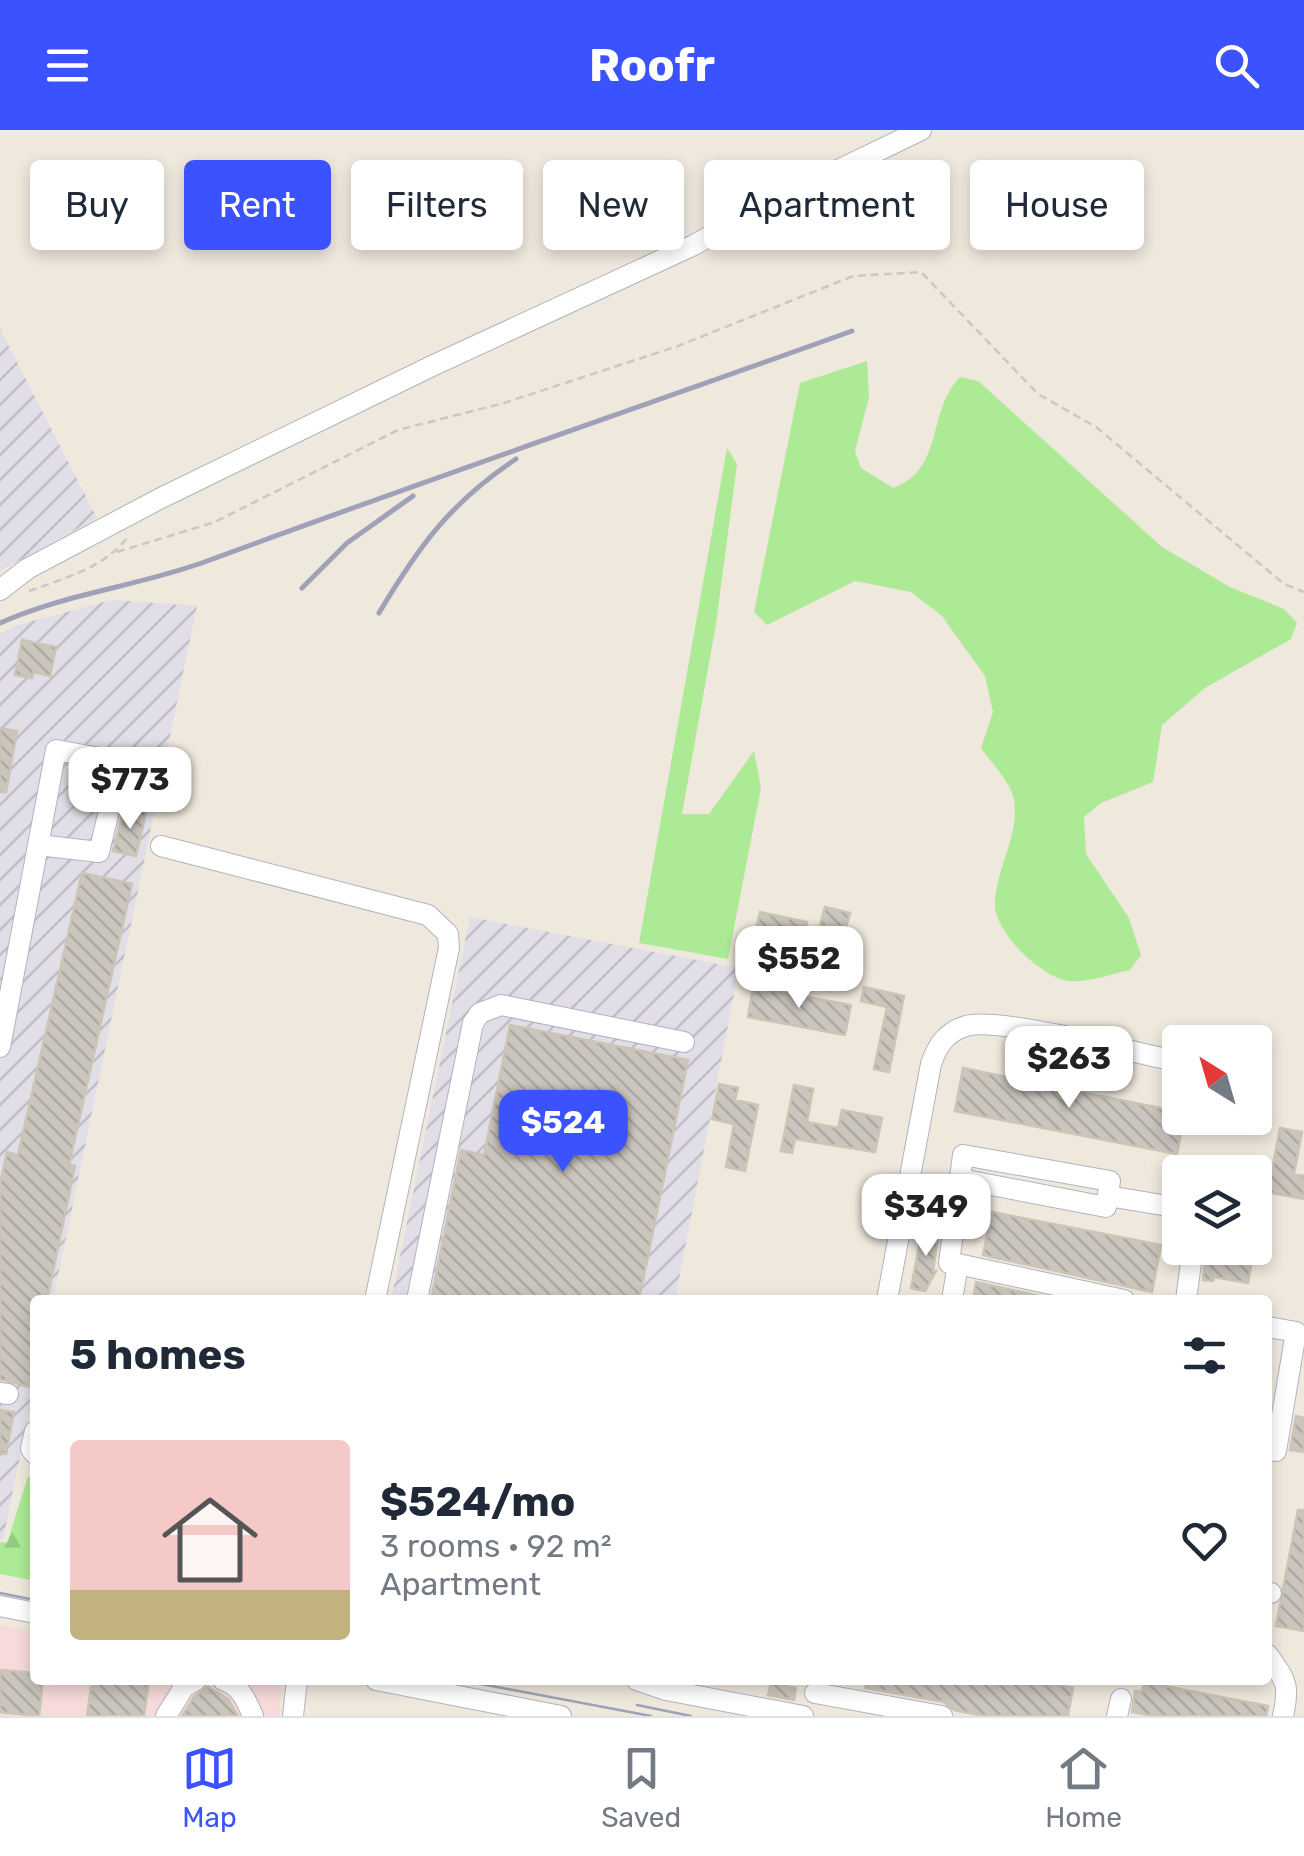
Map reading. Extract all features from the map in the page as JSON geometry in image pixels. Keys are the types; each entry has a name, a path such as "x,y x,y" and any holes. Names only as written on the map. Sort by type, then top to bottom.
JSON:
{"street":[{"path":"0,590 27,569 104,527 434,365 694,245 764,206 921,130"},
{"path":"0,1047 38,845 56,750 121,762 99,852 38,845"},
{"path":"160,846 428,915 448,934 450,948 376,1295"},
{"path":"418,1295 472,1023 480,1013 501,1005 684,1042"},
{"path":"888,1295 931,1064 940,1042 964,1026 986,1024 1162,1058"},
{"path":"948,1262 963,1155 1110,1182 1108,1196 1162,1205"},
{"path":"953,1295 958,1264 1101,1295"},
{"path":"1187,1295 1191,1265"},
{"path":"1272,1328 1296,1332 1276,1451 1272,1450"},
{"path":"0,1606 30,1612"},
{"path":"1272,1661 1289,1690 1283,1716"},
{"path":"166,1716 187,1685"},
{"path":"235,1685 253,1716"},
{"path":"293,1716 296,1685"},
{"path":"402,1685 561,1716"},
{"path":"652,1685 807,1716 816,1686 942,1716"}],"path":[{"path":"30,591 117,552 216,522 398,430 504,403 678,346 853,276 921,272 1038,394 1096,427 1284,584 1304,592"},
{"path":"117,552 135,527"}],"shaded area":[{"path":"0,329 97,518 0,571"},
{"path":"112,600 197,606 54,1295 30,1295 30,1408 0,1539 0,634 14,626"},
{"path":"470,917 739,968 676,1295 392,1295"},
{"path":"0,1625 30,1631 30,1685 282,1685 279,1716 0,1716"}],"green space":[{"path":"867,361 869,397 855,451 861,468 893,488 921,468 942,406 960,377 978,381 1162,547 1230,587 1284,609 1297,623 1291,639 1205,688 1162,725 1153,782 1101,803 1084,817 1086,854 1129,918 1141,955 1130,970 1083,981 1058,978 1034,963 1004,930 995,907 996,894 1013,827 1014,800 1005,780 981,748 993,712 985,676 942,616 911,592 855,581 767,625 754,612 800,383"},
{"path":"727,448 737,464 716,624 682,814 709,814 754,751 761,788 728,959 639,943"},
{"path":"28,1476 30,1580 0,1574 0,1542 7,1543"}],"building":[{"path":"22,640 56,647 50,676 33,672 32,678 15,675"},
{"path":"0,728 17,731 6,792 0,792"},
{"path":"124,808 146,812 136,856 113,851"},
{"path":"82,873 132,884 69,1165 75,1166 48,1295 30,1295 29,1387 0,1379 0,1185 7,1152 18,1155"},
{"path":"825,907 850,913 845,931 820,925"},
{"path":"760,912 807,922 802,944 755,934"},
{"path":"753,987 851,1005 845,1035 748,1017"},
{"path":"864,987 904,996 889,1072 874,1069 887,1007 861,1001"},
{"path":"510,1025 688,1060 640,1295 432,1295 461,1150 484,1155"},
{"path":"963,1068 1162,1108 1162,1135 1181,1135 1177,1154 955,1111"},
{"path":"719,1084 738,1088 735,1100 758,1105 745,1171 726,1167 734,1124 712,1119"},
{"path":"794,1085 813,1089 807,1122 838,1128 842,1110 882,1118 875,1152 795,1139 792,1153 781,1151"},
{"path":"1280,1128 1302,1132 1294,1174 1304,1176 1304,1199 1272,1193"},
{"path":"992,1212 1161,1245 1152,1292 983,1255"},
{"path":"923,1227 939,1230 936,1271 925,1291 911,1288"},
{"path":"1204,1265 1251,1265 1248,1283 1214,1277 1213,1281 1203,1280"},
{"path":"976,1282 1035,1295 974,1295"},
{"path":"0,1410 14,1412 6,1454 0,1453"},
{"path":"1296,1416 1304,1418 1304,1452 1290,1450"},
{"path":"1298,1510 1304,1510 1304,1631 1276,1626"},
{"path":"0,1670 30,1673 30,1685 42,1685 39,1716 0,1712"},
{"path":"91,1685 148,1685 144,1716 87,1716"},
{"path":"770,1685 796,1688 794,1700 768,1695"},
{"path":"1143,1685 1160,1685 1268,1706 1266,1716 1154,1716 1132,1712 1135,1691 1142,1692"},
{"path":"208,1687 228,1699 238,1716 182,1716 194,1697"},
{"path":"865,1688 1073,1688 1068,1716 984,1716 954,1710 944,1702"}],"tram line":[{"path":"0,1593 30,1599"},
{"path":"487,1685 651,1716"},
{"path":"637,1705 691,1716"}],"railway":[{"path":"0,623 53,604 184,569 852,331"},
{"path":"379,613 408,567 454,509 516,459"},
{"path":"302,588 347,543 413,496"}]}
